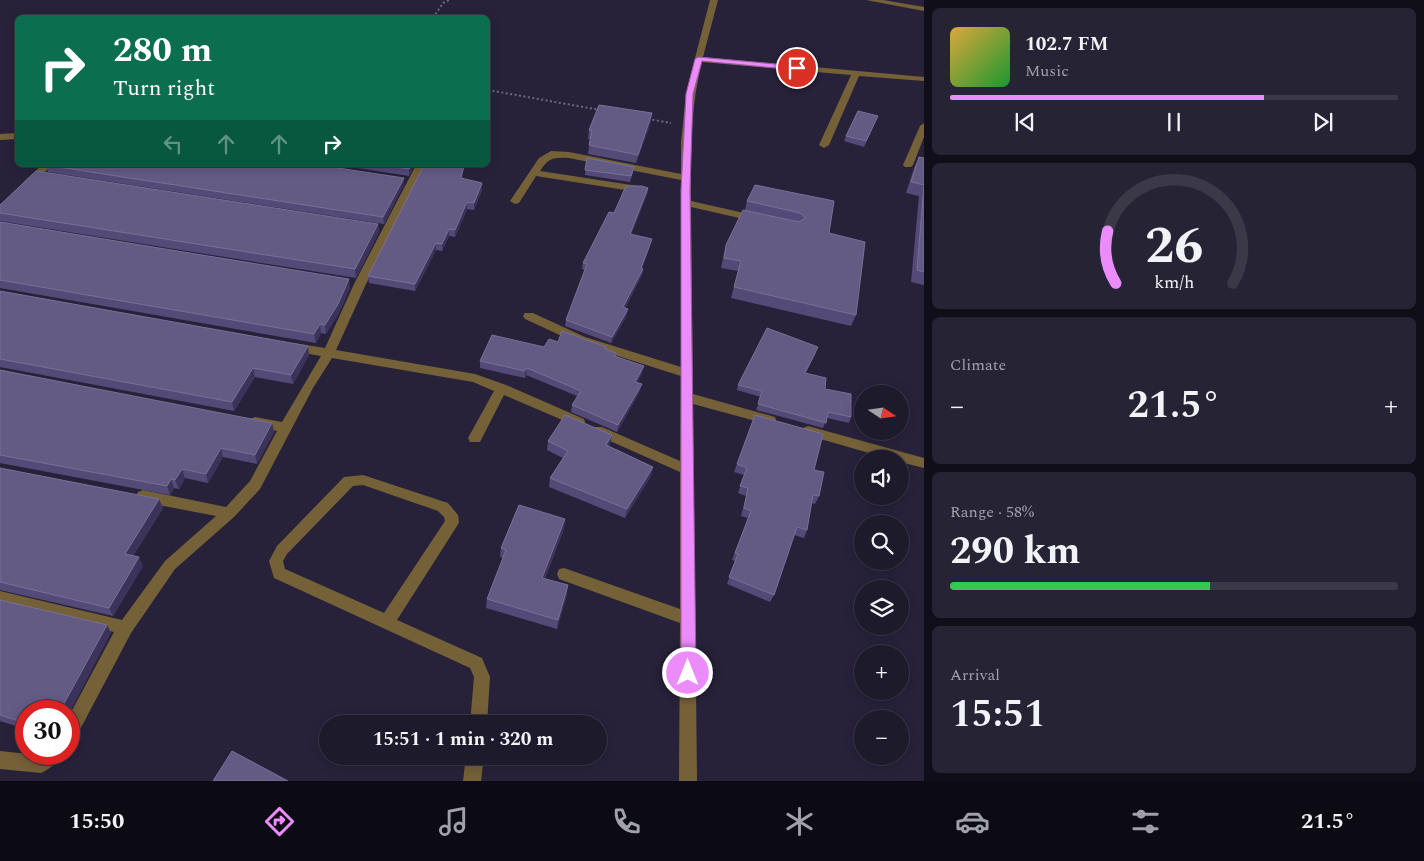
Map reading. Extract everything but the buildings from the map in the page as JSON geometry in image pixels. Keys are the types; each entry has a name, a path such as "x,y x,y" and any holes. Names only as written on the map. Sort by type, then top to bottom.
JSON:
{"street":[{"path":"688,781 689,619 685,203 687,126 690,94 714,0"},
{"path":"870,0 924,9"},
{"path":"698,59 924,80"},
{"path":"824,145 856,73"},
{"path":"908,165 924,126"},
{"path":"0,137 15,136"},
{"path":"515,201 542,160 551,154 560,154 686,178"},
{"path":"19,192 42,175 46,167"},
{"path":"80,712 125,628 170,565 229,513 255,485 308,386 329,353 355,283 407,181 419,167"},
{"path":"535,173 638,189"},
{"path":"685,203 768,222"},
{"path":"529,316 581,340 686,373"},
{"path":"281,344 475,378 502,388 688,470"},
{"path":"475,438 502,388"},
{"path":"686,397 924,463"},
{"path":"239,419 287,428"},
{"path":"387,622 452,522 451,515 443,507 363,480 349,481 282,550 276,561 279,573 476,663 482,677 479,715"},
{"path":"134,495 229,513"},
{"path":"564,574 689,619"},
{"path":"0,598 125,628"},
{"path":"0,760 15,761"},
{"path":"472,781 474,765"}],"path":[{"path":"435,15 443,3 449,0"},
{"path":"490,90 602,110"},
{"path":"640,117 687,126"}],"route":[{"path":"688,673 685,190 690,94 698,59 797,68"}]}
